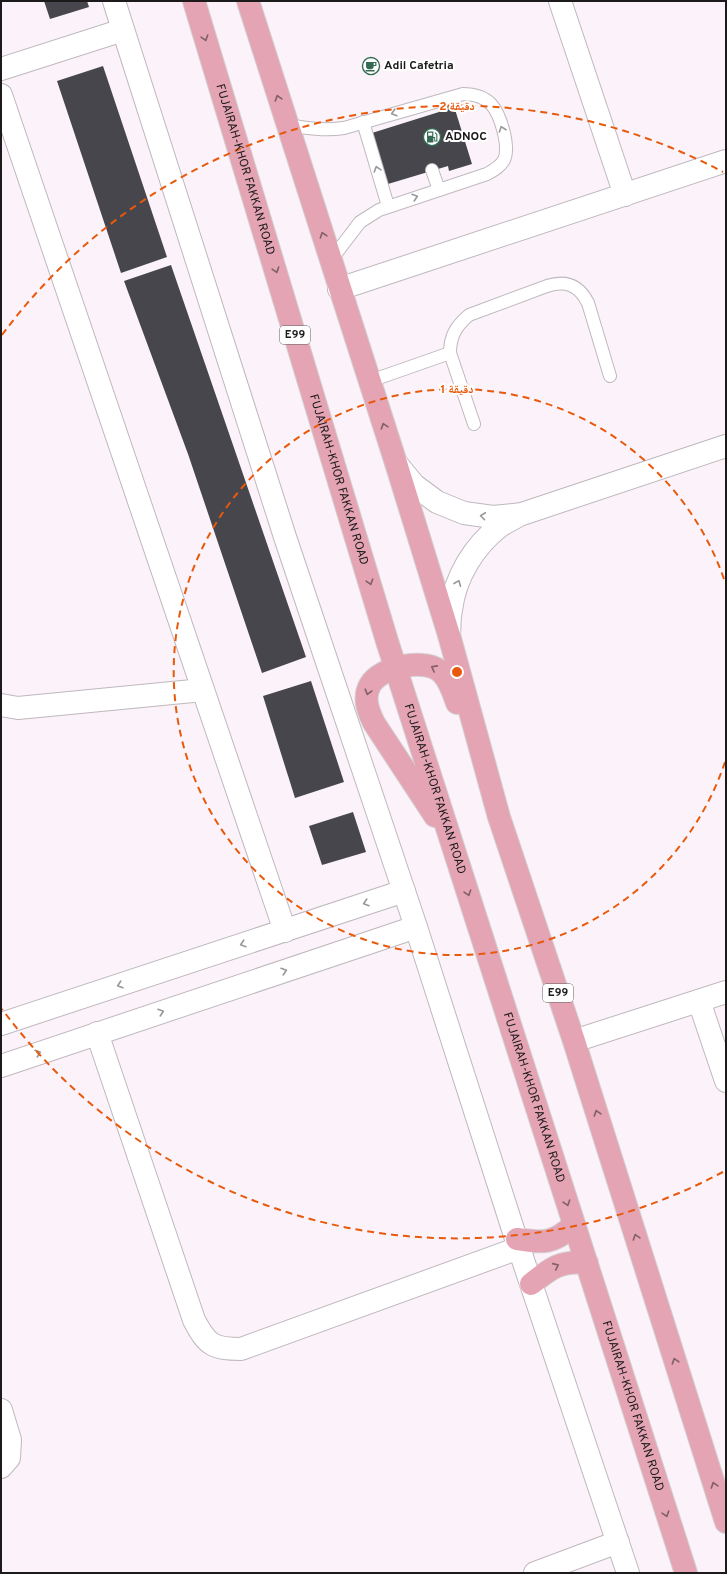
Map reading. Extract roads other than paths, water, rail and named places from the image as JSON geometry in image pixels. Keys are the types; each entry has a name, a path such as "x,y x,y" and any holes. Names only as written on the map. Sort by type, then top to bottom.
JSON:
{"highway":[{"name":"FUJAIRAH-KHOR FAKKAN ROAD","path":"194,1 396,669 686,1573"},
{"name":"E99","path":"248,1 396,463 449,635 499,817 574,1041 726,1522"},
{"path":"450,838 374,723 368,711 366,697 371,684 380,674 412,664 428,664 441,672 450,684 499,817"},
{"path":"518,1244 542,1242 554,1239 564,1234 574,1225"},
{"path":"531,1284 550,1269 562,1263 587,1263"}],"street":[{"path":"114,1 285,537 416,927 531,1284 628,1573"},
{"path":"560,1 625,195"},
{"path":"1,69 123,30"},
{"path":"1,95 285,930"},
{"path":"340,289 726,161"},
{"path":"449,635 452,604 457,586 467,563 482,543 500,526 522,514 726,446"},
{"path":"396,463 414,485 437,502 464,513 493,517 522,514"},
{"path":"1,705 18,708 203,690"},
{"path":"1,1024 404,891"},
{"path":"1,1066 416,927"},
{"path":"574,1041 726,992"},
{"path":"699,1001 726,1081"},
{"path":"97,1033 194,1320 201,1334 209,1343 224,1349 241,1349 518,1244"},
{"path":"1,1410 10,1440 9,1458 1,1467"},
{"path":"536,1573 618,1542"}],"lane":[{"path":"287,125 308,129 332,130 363,122 414,114 463,94 474,94 483,98 491,104 497,113 507,149 504,160 497,168 487,174 388,206 374,212 360,222 331,260"},
{"path":"363,122 388,206"},
{"path":"432,170 439,190"},
{"path":"474,424 450,353 450,342 454,331 460,322 469,315 556,283 567,283 584,294 610,376"},
{"path":"370,381 450,353"}],"place":[{"name":"Adil Cafetria","path":"371,66"},
{"name":"ADNOC","path":"432,137"}]}
